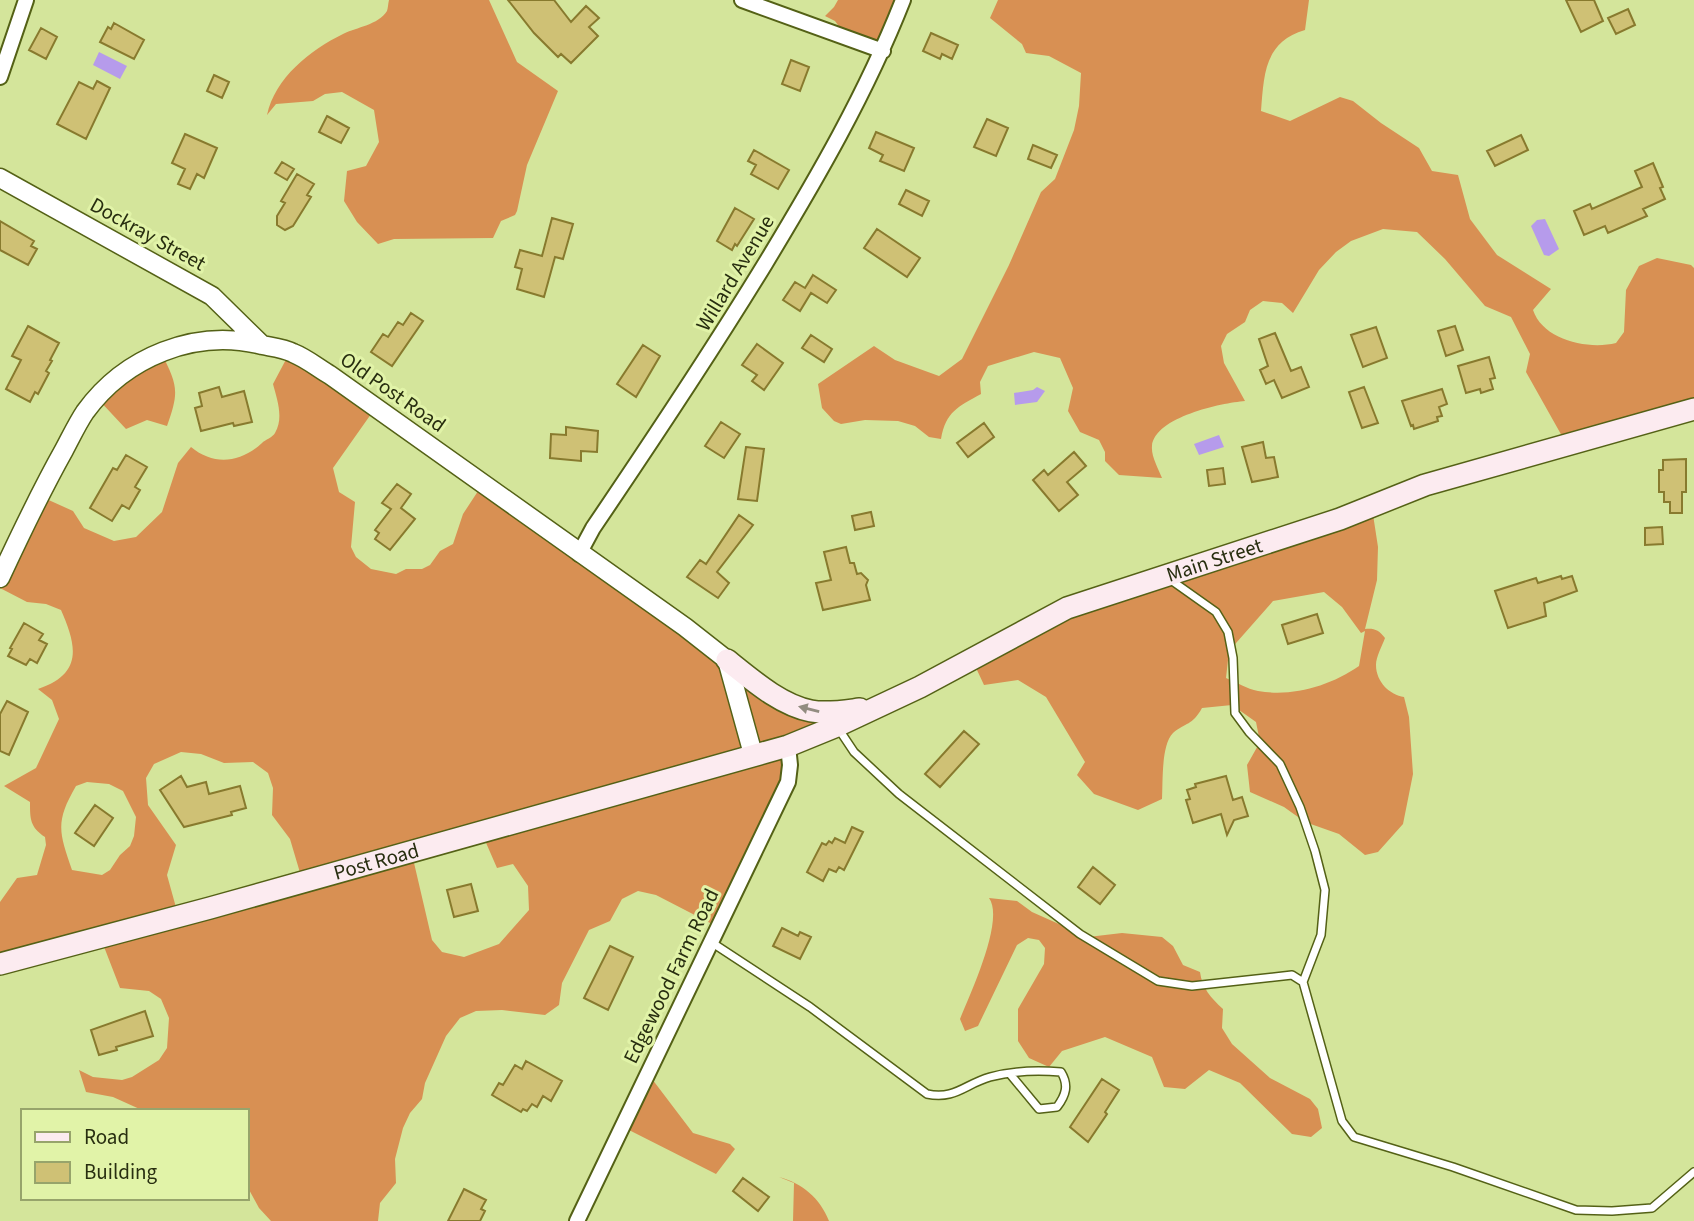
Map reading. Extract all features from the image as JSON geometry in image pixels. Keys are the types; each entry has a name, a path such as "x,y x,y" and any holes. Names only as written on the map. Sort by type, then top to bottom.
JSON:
{"main road":[{"name":"Main Street","path":"753,754 788,746 876,708 1068,608 1340,519 1425,485 1694,409"},
{"path":"727,660 785,701 810,711 834,713 876,708"},
{"name":"Post Road","path":"0,964 210,908 753,754"}],"street":[{"path":"0,77 26,0"},
{"path":"741,0 883,51"},
{"name":"Willard Avenue","path":"579,554 593,528 706,359 823,170 883,51 903,0"},
{"name":"Dockray Street","path":"0,178 212,296 262,345"},
{"name":"Old Post Road","path":"0,578 85,412 129,368 155,354 187,344 225,338 292,352 330,375 685,627 727,660"},
{"path":"727,660 753,754"},
{"name":"Edgewood Farm Road","path":"577,1221 788,782 788,746"}],"lane":[{"path":"1165,575 1216,612 1228,632 1233,658 1235,713 1280,764 1300,807 1315,851 1325,890 1321,935 1303,982 1342,1121 1354,1137 1452,1167 1576,1210 1652,1208 1694,1172"},
{"path":"837,726 854,752 909,802 1080,934 1158,981 1192,986 1292,975 1303,982"},
{"path":"711,942 810,1007 927,1094 942,1097 955,1094 992,1076 1040,1070 1062,1072 1066,1079 1066,1090 1057,1107 1039,1109 1010,1074"}],"shaded area":[{"path":"389,0 489,0 517,62 558,91 527,165 517,211 515,215 501,221 493,238 394,239 378,244 357,222 344,201 347,171 366,166 379,142 374,110 342,92 325,94 313,101 276,104 267,115 278,89 296,67 318,48 343,34 378,20 387,11"},
{"path":"838,0 902,0 883,47 843,32 835,21 825,16"},
{"path":"998,0 1309,0 1305,30 1291,35 1281,43 1269,61 1263,85 1261,111 1290,121 1340,97 1353,101 1419,148 1432,171 1458,175 1470,219 1497,255 1551,289 1533,310 1546,329 1568,340 1593,345 1616,343 1624,332 1626,290 1639,266 1657,258 1691,265 1694,268 1694,409 1567,445 1526,372 1530,354 1511,317 1485,306 1445,259 1417,232 1383,229 1351,241 1336,252 1319,270 1293,313 1282,303 1263,301 1250,310 1245,322 1227,334 1221,346 1224,363 1245,401 1206,408 1164,427 1152,446 1162,478 1119,475 1105,461 1105,452 1099,440 1080,432 1068,411 1073,388 1060,358 1034,352 988,366 980,382 981,394 954,411 946,422 941,439 929,437 915,426 898,421 865,420 841,424 834,421 822,408 818,384 874,346 895,360 939,376 962,359 1009,265 1041,192 1055,179 1074,130 1081,73 1049,56 1026,53 1022,44 990,18"},
{"path":"99,52 127,66 120,79 93,65"},
{"path":"1545,219 1559,249 1549,256 1544,255 1531,226 1537,220"},
{"path":"291,350 376,407 333,468 339,492 355,502 351,547 356,557 371,569 396,574 406,569 422,569 430,565 440,551 453,544 463,514 484,482 784,698 863,708 789,743 791,761 716,926 656,895 638,891 622,899 610,921 589,930 562,983 559,1005 545,1015 502,1010 476,1011 460,1018 446,1036 425,1083 422,1099 410,1113 403,1128 395,1159 396,1183 380,1203 378,1221 271,1221 259,1208 248,1188 248,1109 140,1109 113,1097 86,1092 79,1070 93,1077 122,1080 132,1077 159,1060 167,1048 169,1018 161,999 149,991 120,988 101,939 0,961 0,902 17,878 37,875 46,845 45,837 36,830 32,822 30,802 4,786 36,768 59,719 52,700 38,689 63,675 69,667 73,647 61,610 46,604 27,602 0,588 0,578 42,497 73,511 84,528 114,541 136,537 162,512 178,463 191,447 218,459 227,460 245,455 274,434 279,421 273,384","holes":["181,752 201,754 224,763 253,762 268,773 273,788 272,815 290,839 301,876 177,911 167,875 176,845 148,805 146,778 154,764","87,782 109,784 123,791 136,817 130,846 110,870 102,875 72,870 61,827 69,798 76,786","480,829 497,868 513,864 528,886 529,910 499,944 464,957 442,952 432,940 411,850"]},
{"path":"161,352 175,388 174,404 167,426 147,420 126,429 97,398"},
{"path":"1037,387 1045,391 1037,402 1015,405 1014,393"},
{"path":"1219,435 1224,447 1199,455 1194,444"},
{"path":"1372,508 1378,547 1377,580 1365,629 1376,630 1385,638 1377,659 1378,677 1394,694 1404,697 1409,717 1413,774 1403,824 1378,852 1365,855 1339,834 1305,822 1284,807 1250,792 1247,765 1260,742 1256,722 1232,705 1202,708 1192,721 1173,733 1166,746 1162,799 1138,810 1094,794 1077,775 1085,762 1046,697 1018,680 984,685 970,655 974,650","holes":["1324,592 1342,607 1361,633 1365,631 1359,666 1348,673 1311,688 1284,692 1254,690 1226,678 1229,651 1273,601"]},
{"path":"989,898 1017,901 1032,912 1088,937 1122,933 1162,937 1173,946 1183,965 1200,972 1208,992 1223,1009 1222,1028 1232,1044 1270,1078 1310,1099 1318,1109 1322,1128 1311,1137 1292,1134 1240,1083 1209,1070 1185,1089 1164,1087 1152,1057 1105,1037 1062,1051 1049,1067 1029,1058 1018,1041 1018,1009 1044,964 1045,948 1039,940 1028,938 1017,945 978,1026 965,1031 960,1019 978,976 993,923 993,908"},
{"path":"649,1075 693,1133 730,1144 735,1149 716,1174 623,1127"},
{"path":"779,1177 795,1183 809,1193 821,1205 829,1221 793,1221 794,1183"}],"building":[{"path":"508,0 554,0 571,22 586,6 599,18 589,27 598,36 571,63 561,54 558,57 534,33"},
{"path":"1566,0 1594,0 1603,21 1581,32"},
{"path":"1628,9 1635,25 1616,34 1608,18"},
{"path":"114,23 144,40 134,59 100,42 108,27 111,29"},
{"path":"41,28 57,37 46,59 29,50"},
{"path":"931,33 958,45 952,59 942,54 940,59 923,51"},
{"path":"791,60 809,67 800,91 782,84"},
{"path":"214,75 229,82 222,98 207,91"},
{"path":"97,81 110,88 86,139 57,124 79,82 93,89"},
{"path":"327,116 349,128 341,143 319,132"},
{"path":"987,119 1008,128 996,156 974,147"},
{"path":"876,132 914,148 904,171 880,161 883,155 869,148"},
{"path":"185,134 217,148 204,178 197,174 190,189 178,184 185,169 172,163"},
{"path":"1521,135 1528,150 1495,166 1487,151"},
{"path":"1033,145 1057,155 1051,168 1028,159"},
{"path":"754,150 789,170 778,189 751,174 756,165 748,161"},
{"path":"282,162 294,169 287,180 275,173"},
{"path":"1653,163 1665,199 1643,209 1647,216 1608,233 1605,226 1584,235 1574,211 1590,204 1592,209 1642,187 1635,171"},
{"path":"297,174 314,184 307,195 311,197 293,226 285,230 277,225 277,216 285,203 281,201"},
{"path":"906,190 929,201 922,216 899,204"},
{"path":"735,208 754,219 732,250 717,241"},
{"path":"552,218 573,224 563,259 555,257 544,297 517,289 522,269 515,267 520,250 542,256"},
{"path":"0,221 34,241 31,246 37,249 28,265 0,250"},
{"path":"877,229 920,258 907,277 864,248"},
{"path":"813,275 836,290 827,303 811,293 800,311 783,300 795,282 805,288"},
{"path":"411,313 423,321 392,366 371,352 383,334 388,337 398,322 403,325"},
{"path":"28,326 59,343 46,371 49,373 38,394 35,392 30,402 6,389 21,360 12,356"},
{"path":"1455,326 1463,350 1446,356 1438,331"},
{"path":"1376,327 1387,358 1363,367 1351,335"},
{"path":"1275,333 1291,371 1301,367 1309,387 1282,398 1274,380 1266,384 1260,370 1268,366 1259,339"},
{"path":"811,335 832,349 824,362 802,348"},
{"path":"757,344 783,363 764,390 752,381 757,375 742,365"},
{"path":"643,345 660,356 636,397 617,384"},
{"path":"1489,357 1495,378 1490,379 1493,389 1481,393 1480,389 1466,393 1458,366"},
{"path":"219,387 222,397 244,391 252,422 234,426 233,423 201,431 195,408 202,406 199,393"},
{"path":"1364,387 1378,423 1362,428 1349,392"},
{"path":"1442,389 1447,404 1439,407 1442,416 1437,417 1438,421 1414,429 1402,401"},
{"path":"721,422 740,434 724,458 705,446"},
{"path":"984,423 994,437 968,457 957,443"},
{"path":"566,427 598,431 597,452 581,451 581,461 550,458 551,434 566,435"},
{"path":"1263,442 1266,458 1274,457 1278,477 1252,482 1242,447"},
{"path":"746,447 764,449 757,501 738,499"},
{"path":"1074,452 1086,466 1067,482 1078,495 1059,511 1033,480 1044,470 1048,475"},
{"path":"126,455 147,467 135,487 140,490 129,509 122,505 112,521 90,508 113,468 117,470"},
{"path":"1686,459 1686,492 1682,492 1682,513 1670,513 1670,502 1664,502 1664,492 1659,492 1659,470 1663,470 1663,460"},
{"path":"1223,468 1225,484 1209,486 1207,470"},
{"path":"397,484 411,494 401,508 415,519 390,550 375,539 379,533 375,530 391,509 382,503"},
{"path":"871,512 874,526 855,530 852,516"},
{"path":"739,515 753,525 717,572 729,583 718,598 687,577 700,560 706,564"},
{"path":"1662,527 1663,544 1645,545 1645,528"},
{"path":"846,547 850,563 854,563 857,574 861,573 868,580 866,585 870,600 823,610 816,583 831,580 824,552"},
{"path":"1561,576 1562,579 1572,576 1577,591 1544,603 1546,616 1508,628 1495,591 1536,578 1538,583"},
{"path":"1317,614 1323,633 1288,644 1282,625"},
{"path":"24,623 43,634 39,640 47,644 37,663 30,659 26,665 8,656"},
{"path":"7,701 28,712 9,755 0,751 0,714"},
{"path":"964,731 979,744 940,787 925,774"},
{"path":"181,776 187,787 206,782 209,794 240,786 246,808 231,812 232,815 184,827 160,790"},
{"path":"1226,776 1233,800 1242,797 1248,816 1234,820 1227,835 1221,814 1193,823 1186,800 1190,799 1187,790 1196,787 1195,784"},
{"path":"95,805 113,818 94,846 75,833"},
{"path":"852,827 863,832 844,870 839,867 836,872 829,869 823,881 807,872 822,843 832,843 835,838 845,843"},
{"path":"1093,867 1115,885 1100,904 1078,887"},
{"path":"471,884 478,911 454,917 447,890"},
{"path":"782,928 798,936 800,932 811,937 800,959 773,946"},
{"path":"610,946 633,957 608,1010 584,998"},
{"path":"145,1011 153,1036 99,1055 91,1030"},
{"path":"526,1061 562,1081 551,1101 543,1096 537,1107 532,1104 527,1111 523,1109 521,1112 492,1095 499,1083 503,1085 515,1065 522,1069"},
{"path":"1102,1079 1119,1090 1088,1142 1070,1127"},
{"path":"743,1178 769,1197 758,1211 733,1191"},
{"path":"464,1189 486,1200 481,1209 485,1211 480,1221 448,1221"}]}
